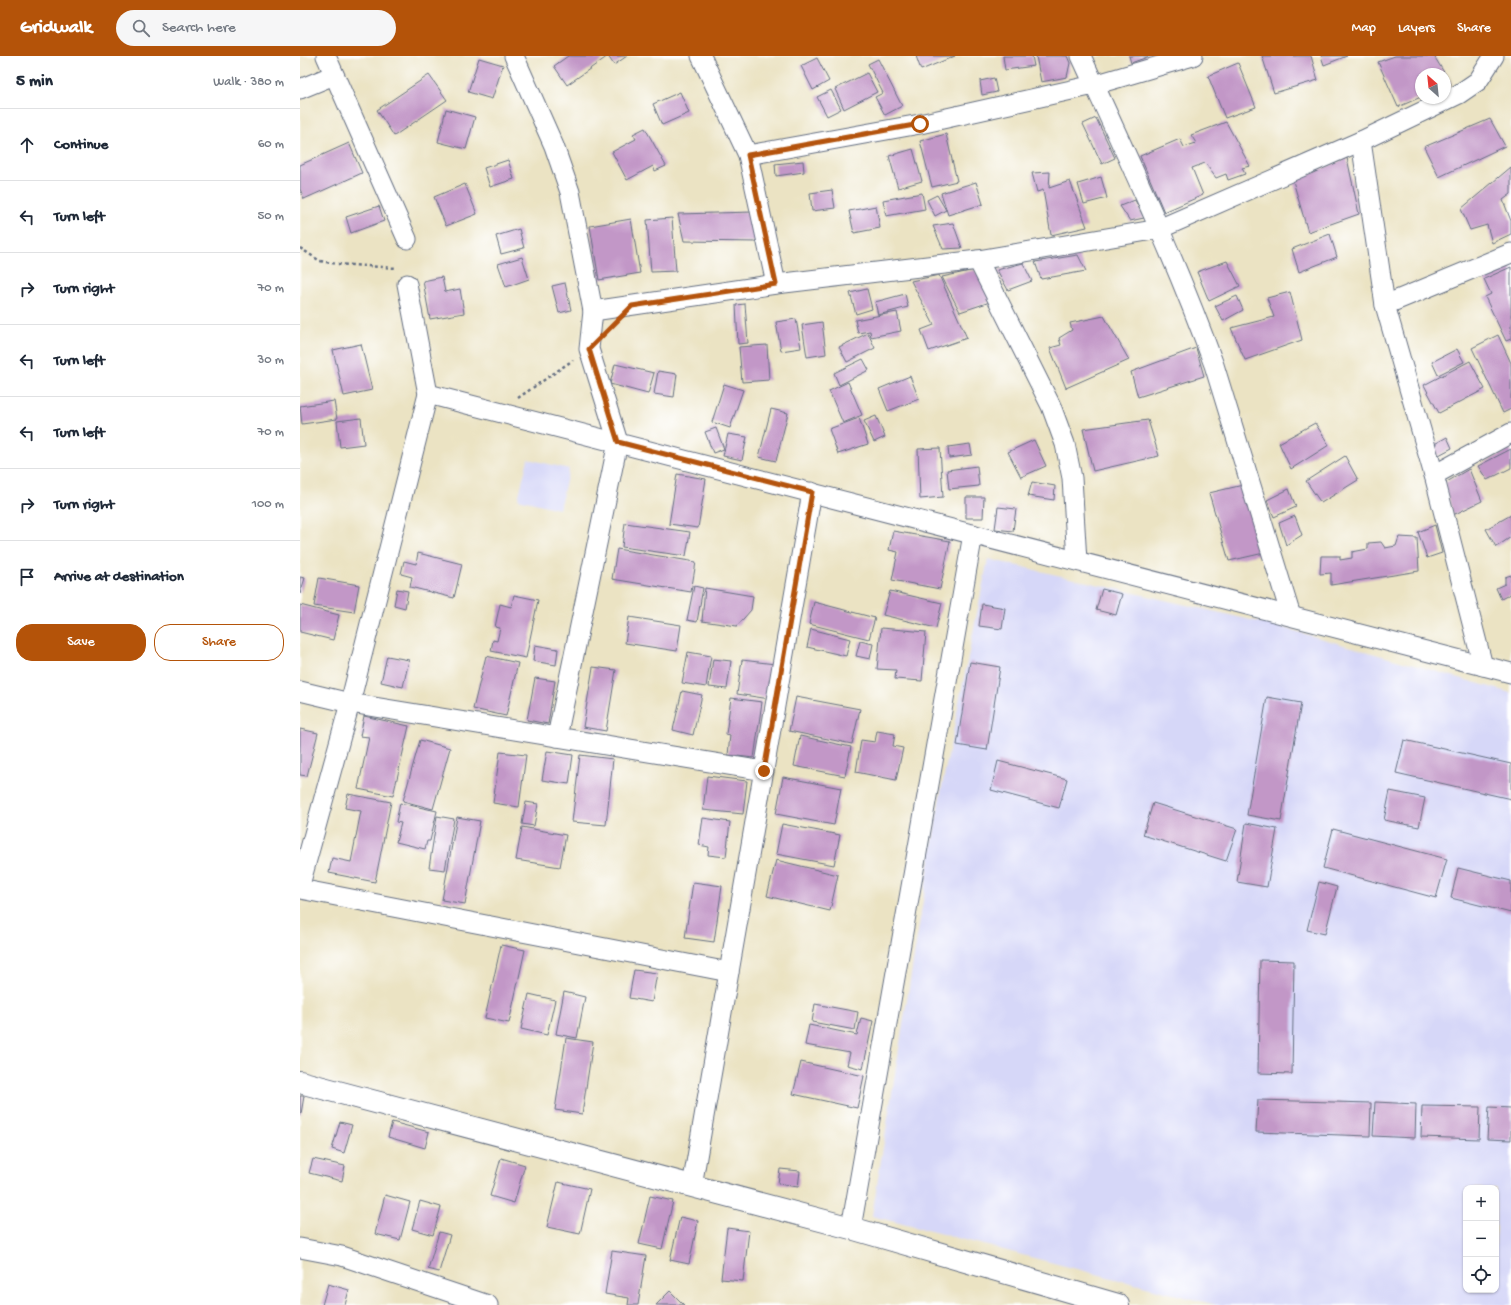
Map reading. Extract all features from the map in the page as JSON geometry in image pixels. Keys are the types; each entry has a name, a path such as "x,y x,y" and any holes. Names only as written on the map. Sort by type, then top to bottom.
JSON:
{"street":[{"path":"326,56 407,239"},
{"path":"514,56 554,146 570,192 593,311 589,349 618,442 557,737"},
{"path":"701,56 748,155 776,284"},
{"path":"1081,56 1159,229 1214,365 1291,616"},
{"path":"748,155 920,124 1094,85 1193,56"},
{"path":"593,311 776,284 978,260 1159,229 1361,141 1459,94 1478,81 1494,56"},
{"path":"300,89 334,75"},
{"path":"1361,141 1385,305 1434,475 1483,666"},
{"path":"1385,305 1511,253"},
{"path":"978,260 1051,406 1065,444 1072,478 1077,561"},
{"path":"300,885 350,703 428,394 407,284"},
{"path":"428,394 1511,673"},
{"path":"1434,475 1511,433"},
{"path":"692,1186 812,492"},
{"path":"851,1228 973,534"},
{"path":"300,691 350,703 764,771"},
{"path":"300,890 729,972"},
{"path":"300,1082 851,1228 1118,1305"},
{"path":"300,1248 342,1256 488,1305"}],"path":[{"path":"300,248 320,261 337,264 407,269 407,284"},
{"path":"497,412 589,349"}],"shaded area":[{"path":"528,459 569,469 559,509 518,499"},
{"path":"988,559 1281,627 1511,693 1511,1305 1216,1305 872,1216 940,796"}],"building":[{"path":"568,56 608,56 567,85 554,66"},
{"path":"608,56 627,56 614,65"},
{"path":"916,56 955,56 921,70"},
{"path":"1003,56 1032,56 1034,66 1005,70"},
{"path":"1036,56 1067,56 1070,63 1067,77 1041,82"},
{"path":"1129,56 1150,56 1131,63"},
{"path":"1262,56 1311,56 1318,80 1274,93"},
{"path":"1321,56 1347,56 1324,65"},
{"path":"1395,56 1434,56 1441,68 1415,68 1415,100 1398,107 1378,62"},
{"path":"479,58 503,65 492,99 468,92"},
{"path":"817,58 829,81 813,90 801,66"},
{"path":"878,59 902,106 885,115 875,97 883,93 868,64"},
{"path":"1238,63 1256,107 1225,118 1208,76"},
{"path":"867,73 877,92 844,109 835,89"},
{"path":"429,75 447,100 394,136 377,110"},
{"path":"994,78 997,92 982,95 980,81"},
{"path":"831,90 841,109 827,116 817,97"},
{"path":"680,92 689,113 662,125 653,104"},
{"path":"446,109 475,117 466,149 438,142"},
{"path":"1096,118 1115,158 1102,164 1083,124"},
{"path":"1490,119 1505,146 1439,177 1424,147"},
{"path":"1226,122 1250,166 1242,168 1245,174 1228,180 1226,174 1216,178 1205,163 1192,168 1203,195 1164,212 1140,156 1180,139 1184,147 1196,143 1191,135"},
{"path":"645,128 666,166 655,171 653,166 627,180 612,152 636,139 633,134"},
{"path":"946,134 957,181 932,187 920,141"},
{"path":"349,143 362,173 304,199 300,189 300,165"},
{"path":"913,149 922,181 898,188 889,156"},
{"path":"1347,158 1359,214 1308,232 1293,181"},
{"path":"508,160 514,179 490,187 484,168"},
{"path":"803,161 804,172 776,176 775,164"},
{"path":"1511,167 1511,194 1503,200 1511,221 1511,234 1492,243 1487,225 1470,230 1461,209"},
{"path":"1050,172 1049,188 1070,181 1087,227 1051,235 1043,190 1037,192 1032,173"},
{"path":"1101,177 1107,198 1084,204 1078,184"},
{"path":"976,182 983,204 948,215 941,193"},
{"path":"465,184 477,214 446,226 434,197"},
{"path":"832,190 835,208 812,211 810,193"},
{"path":"922,193 925,209 886,216 883,200"},
{"path":"937,195 946,210 935,216 927,200"},
{"path":"1135,200 1144,218 1130,221 1120,206"},
{"path":"379,206 384,221 351,233 346,217"},
{"path":"876,206 880,228 854,233 849,211"},
{"path":"753,212 758,242 684,241 678,214"},
{"path":"672,218 676,271 651,272 647,220"},
{"path":"631,219 640,273 599,280 590,226"},
{"path":"953,223 962,248 943,249 933,226"},
{"path":"519,229 524,248 501,254 496,236"},
{"path":"1330,234 1337,257 1299,272 1292,249"},
{"path":"1078,255 1086,271 1041,279 1035,262"},
{"path":"522,257 529,279 506,287 498,264"},
{"path":"1227,261 1240,286 1209,301 1197,272"},
{"path":"1023,263 1032,281 1008,290 997,270"},
{"path":"1511,267 1511,339 1506,341 1485,297 1491,294 1484,279"},
{"path":"975,270 996,300 960,312 942,277"},
{"path":"939,275 967,338 929,351 921,330 934,325 911,281"},
{"path":"442,277 445,292 460,289 464,313 430,319 423,281"},
{"path":"565,283 571,310 559,313 552,286"},
{"path":"867,289 872,309 856,314 850,293"},
{"path":"1290,292 1302,340 1245,360 1231,328 1274,317 1267,298"},
{"path":"905,294 908,307 878,315 875,302"},
{"path":"1237,296 1243,310 1223,321 1215,306"},
{"path":"745,304 748,343 738,344 736,305"},
{"path":"897,312 901,331 871,337 870,331 858,333 855,320"},
{"path":"1104,316 1129,360 1066,388 1050,348 1061,345 1059,338 1072,330 1070,323"},
{"path":"796,319 801,348 781,351 776,322"},
{"path":"822,322 826,354 807,357 802,325"},
{"path":"868,333 875,348 847,362 839,347"},
{"path":"1498,335 1511,363 1511,409 1503,413 1472,348"},
{"path":"361,344 372,390 344,396 333,350"},
{"path":"767,345 769,380 742,382 739,347"},
{"path":"1196,348 1204,376 1138,397 1131,372"},
{"path":"1457,349 1464,362 1438,375 1432,362"},
{"path":"863,359 869,370 839,385 834,373"},
{"path":"1470,361 1485,389 1439,413 1424,385"},
{"path":"615,364 654,373 648,394 610,384"},
{"path":"658,371 677,374 674,397 654,394"},
{"path":"910,376 919,399 888,411 879,389"},
{"path":"848,382 862,415 843,423 829,391"},
{"path":"724,384 743,390 730,428 712,422"},
{"path":"334,401 337,419 302,424 300,406"},
{"path":"771,409 788,413 776,461 759,457"},
{"path":"876,416 885,437 874,442 864,421"},
{"path":"361,418 364,444 340,447 337,421"},
{"path":"859,418 868,444 838,454 829,429"},
{"path":"1148,420 1159,456 1093,471 1083,429"},
{"path":"1315,423 1329,445 1291,469 1279,443"},
{"path":"716,428 724,449 713,453 705,432"},
{"path":"728,434 747,437 742,460 723,456"},
{"path":"1447,437 1452,448 1437,456 1431,446"},
{"path":"1034,440 1046,466 1021,477 1008,452"},
{"path":"970,444 972,455 949,458 948,447"},
{"path":"940,448 943,497 920,499 918,449"},
{"path":"1511,449 1511,468 1487,480 1478,466"},
{"path":"1345,456 1358,480 1321,503 1306,481"},
{"path":"977,466 979,486 949,489 947,470"},
{"path":"1469,469 1482,501 1453,515 1445,483"},
{"path":"677,474 706,479 698,528 669,524"},
{"path":"1032,482 1055,486 1054,500 1028,496"},
{"path":"1243,485 1264,553 1229,561 1209,493"},
{"path":"1289,489 1296,507 1274,517 1267,500"},
{"path":"966,497 984,497 983,518 966,518"},
{"path":"998,507 1016,509 1013,531 995,529"},
{"path":"1511,515 1511,537 1496,547 1486,529"},
{"path":"1295,516 1302,535 1286,545 1279,523"},
{"path":"625,523 690,532 686,556 622,547"},
{"path":"1435,525 1442,553 1427,558 1418,532"},
{"path":"893,531 950,541 940,589 892,580 898,552 889,550"},
{"path":"1399,537 1417,538 1419,571 1331,585 1331,573 1320,574 1321,556 1340,556 1340,560 1352,558 1352,552 1368,549 1368,543 1381,542 1385,548 1396,546"},
{"path":"617,549 696,562 691,592 612,579"},
{"path":"418,553 462,564 454,598 410,587 412,577 401,574 404,561 416,564"},
{"path":"1511,575 1511,594 1501,599 1496,588 1505,584 1505,577"},
{"path":"300,577 305,578 300,594"},
{"path":"319,578 359,585 354,612 314,606"},
{"path":"694,586 703,588 697,622 687,620"},
{"path":"705,588 753,596 751,610 737,626 702,621"},
{"path":"397,589 408,591 405,608 394,605"},
{"path":"1102,589 1122,594 1116,615 1096,610"},
{"path":"890,591 942,603 936,628 883,615"},
{"path":"514,595 538,600 526,658 491,651 493,640 497,641 500,628 495,627 500,604 511,607"},
{"path":"814,602 875,618 869,639 809,624"},
{"path":"982,604 1005,608 1002,629 979,626"},
{"path":"300,605 339,615 333,640 300,632"},
{"path":"629,617 681,625 677,651 625,643"},
{"path":"881,628 926,632 922,681 895,679 896,670 877,669"},
{"path":"811,629 850,639 846,656 807,647"},
{"path":"860,641 873,644 870,659 856,656"},
{"path":"535,645 558,649 556,665 533,661"},
{"path":"688,652 711,656 706,687 682,683"},
{"path":"387,656 409,660 403,687 381,682"},
{"path":"486,656 518,663 506,716 473,709"},
{"path":"713,659 731,661 727,689 709,687"},
{"path":"742,660 775,664 770,699 737,694"},
{"path":"970,662 1000,667 987,750 957,745"},
{"path":"593,667 616,670 606,731 583,727"},
{"path":"535,678 555,681 548,724 527,720"},
{"path":"682,691 702,695 693,735 673,730"},
{"path":"796,697 860,709 852,744 789,731"},
{"path":"1267,697 1301,703 1281,821 1247,815"},
{"path":"731,698 762,702 754,758 728,755 730,735 726,734"},
{"path":"364,716 409,726 393,796 358,789 369,737 360,736"},
{"path":"300,729 318,733 307,776 300,775"},
{"path":"877,731 895,734 893,746 903,748 896,780 856,772 861,740 875,742"},
{"path":"800,736 851,747 845,776 794,766"},
{"path":"420,740 450,748 433,809 403,801"},
{"path":"1404,740 1511,764 1511,799 1396,773"},
{"path":"547,751 573,755 569,784 542,780"},
{"path":"500,752 526,755 519,807 493,803"},
{"path":"580,755 613,759 606,825 572,822"},
{"path":"998,761 1067,779 1059,808 991,790"},
{"path":"707,776 747,781 743,814 703,810"},
{"path":"783,777 841,788 834,825 776,814"},
{"path":"1390,791 1425,798 1419,827 1384,820"},
{"path":"348,794 391,802 375,882 329,873 332,858 351,862 361,811 345,808"},
{"path":"526,802 538,804 534,826 522,824"},
{"path":"400,803 437,811 430,841 427,841 425,849 396,842 401,823 396,822"},
{"path":"1153,803 1237,829 1226,861 1143,835"},
{"path":"437,816 454,819 445,870 429,868"},
{"path":"457,817 480,821 465,904 442,900"},
{"path":"703,818 730,822 726,857 708,855 709,847 699,845"},
{"path":"1246,823 1277,829 1267,887 1237,882"},
{"path":"782,824 840,835 834,865 776,854"},
{"path":"522,827 566,835 560,867 516,860"},
{"path":"1333,829 1447,859 1436,898 1323,868"},
{"path":"776,860 838,875 830,911 767,896"},
{"path":"1458,868 1511,881 1511,913 1451,898"},
{"path":"693,882 722,886 714,942 685,938"},
{"path":"1319,882 1337,887 1325,934 1307,930"},
{"path":"501,945 525,950 509,1023 485,1018"},
{"path":"1260,960 1294,961 1292,1074 1258,1073"},
{"path":"634,970 657,973 652,1002 629,998"},
{"path":"564,992 585,997 577,1038 556,1034"},
{"path":"529,994 555,1000 547,1035 521,1029"},
{"path":"815,1004 858,1012 855,1030 812,1022"},
{"path":"861,1018 873,1021 863,1069 847,1065 850,1053 805,1045 809,1025 857,1035"},
{"path":"566,1038 593,1042 582,1114 555,1110"},
{"path":"801,1062 864,1076 857,1108 793,1094"},
{"path":"300,1096 304,1096 301,1114 300,1114"},
{"path":"1258,1100 1371,1103 1370,1136 1256,1132"},
{"path":"1375,1102 1416,1104 1415,1138 1373,1136"},
{"path":"1422,1106 1480,1107 1479,1139 1421,1137"},
{"path":"1489,1107 1511,1108 1511,1140 1487,1139"},
{"path":"340,1122 352,1125 344,1153 332,1149"},
{"path":"392,1122 429,1132 425,1148 388,1137"},
{"path":"501,1158 525,1165 514,1203 490,1196"},
{"path":"313,1159 345,1166 342,1181 309,1173"},
{"path":"780,1169 800,1171 798,1187 778,1184"},
{"path":"558,1182 590,1189 580,1234 547,1227"},
{"path":"385,1195 410,1202 400,1240 375,1234"},
{"path":"650,1196 673,1201 662,1249 639,1244"},
{"path":"420,1201 441,1207 433,1235 412,1229"},
{"path":"680,1217 698,1221 689,1264 670,1260"},
{"path":"727,1228 749,1231 743,1281 721,1279"},
{"path":"439,1232 450,1235 439,1272 428,1269"},
{"path":"612,1251 646,1256 638,1305 628,1305 629,1298 605,1294"},
{"path":"328,1284 349,1290 345,1305 322,1305"},
{"path":"670,1291 684,1305 656,1305"}],"route":[{"path":"764,771 812,492 618,442 589,349 632,306 776,284 748,155 920,124"}]}
